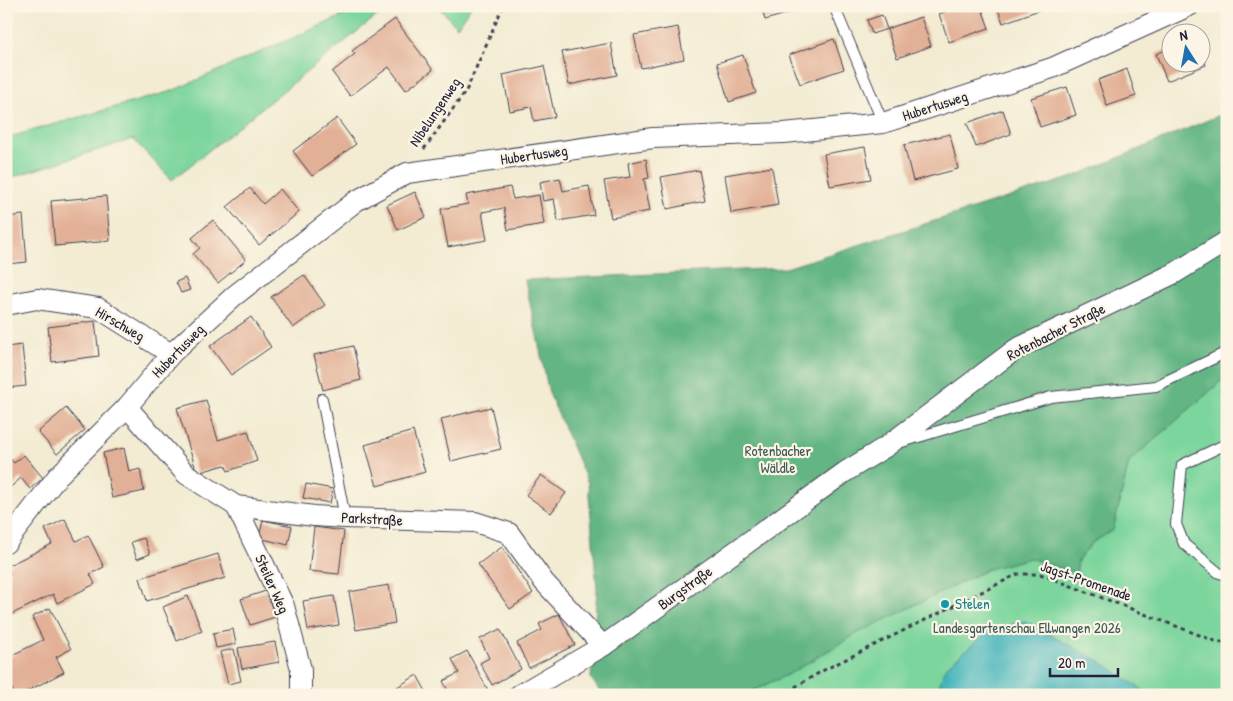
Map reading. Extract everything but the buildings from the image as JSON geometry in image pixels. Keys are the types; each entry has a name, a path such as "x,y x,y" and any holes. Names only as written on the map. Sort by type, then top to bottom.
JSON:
{"street":[{"name":"Hubertusweg","path":"6,543 58,476 127,406 171,354 234,296 356,202 407,173 652,138 784,134 883,123 1052,68 1188,6"},
{"name":"Rotenbacher Straße","path":"845,472 887,446 1016,349 1175,273 1227,241"},
{"name":"Hirschweg","path":"6,305 37,299 98,308 171,354"},
{"name":"Parkstraße","path":"127,406 186,474 236,506 314,516 377,520 475,522 509,533 544,582 603,646"},
{"name":"Burgstraße","path":"519,695 603,646 845,472"},
{"name":"Steiler Weg","path":"236,506 284,606 301,669 301,695"}],"lane":[{"path":"834,6 883,123"},
{"path":"887,446 1052,397 1156,386 1227,352"},
{"path":"322,399 346,518"},
{"path":"1227,445 1182,465 1176,524 1184,544 1218,573 1227,575"}],"path":[{"name":"Nibelungenweg","path":"407,173 466,91 503,6"},
{"name":"Jagst-Promenade","path":"781,695 824,670 1018,574 1040,574 1215,641 1227,643"}],"green space":[{"path":"365,6 389,6 172,180 133,139 6,179 6,138 172,91"},
{"path":"438,6 471,6 457,27"},
{"name":"Rotenbacher Wäldle","path":"1227,112 1227,376 1129,462 1113,530 1093,542 1078,560 1076,573 1030,558 988,569 856,634 789,674 743,695 602,695 591,678 597,589 588,483 549,393 525,280 786,268 1073,177"},
{"name":"Landesgartenschau Ellwangen 2026","path":"1227,376 1227,695 743,695 789,674 856,634 988,569 1030,558 1076,573 1078,560 1093,542 1113,530 1129,462"}],"water":[{"path":"1025,621 1101,662 1146,692 1157,695 935,695 946,667 989,631"}],"place":[{"name":"Stelen","path":"945,604"}]}
